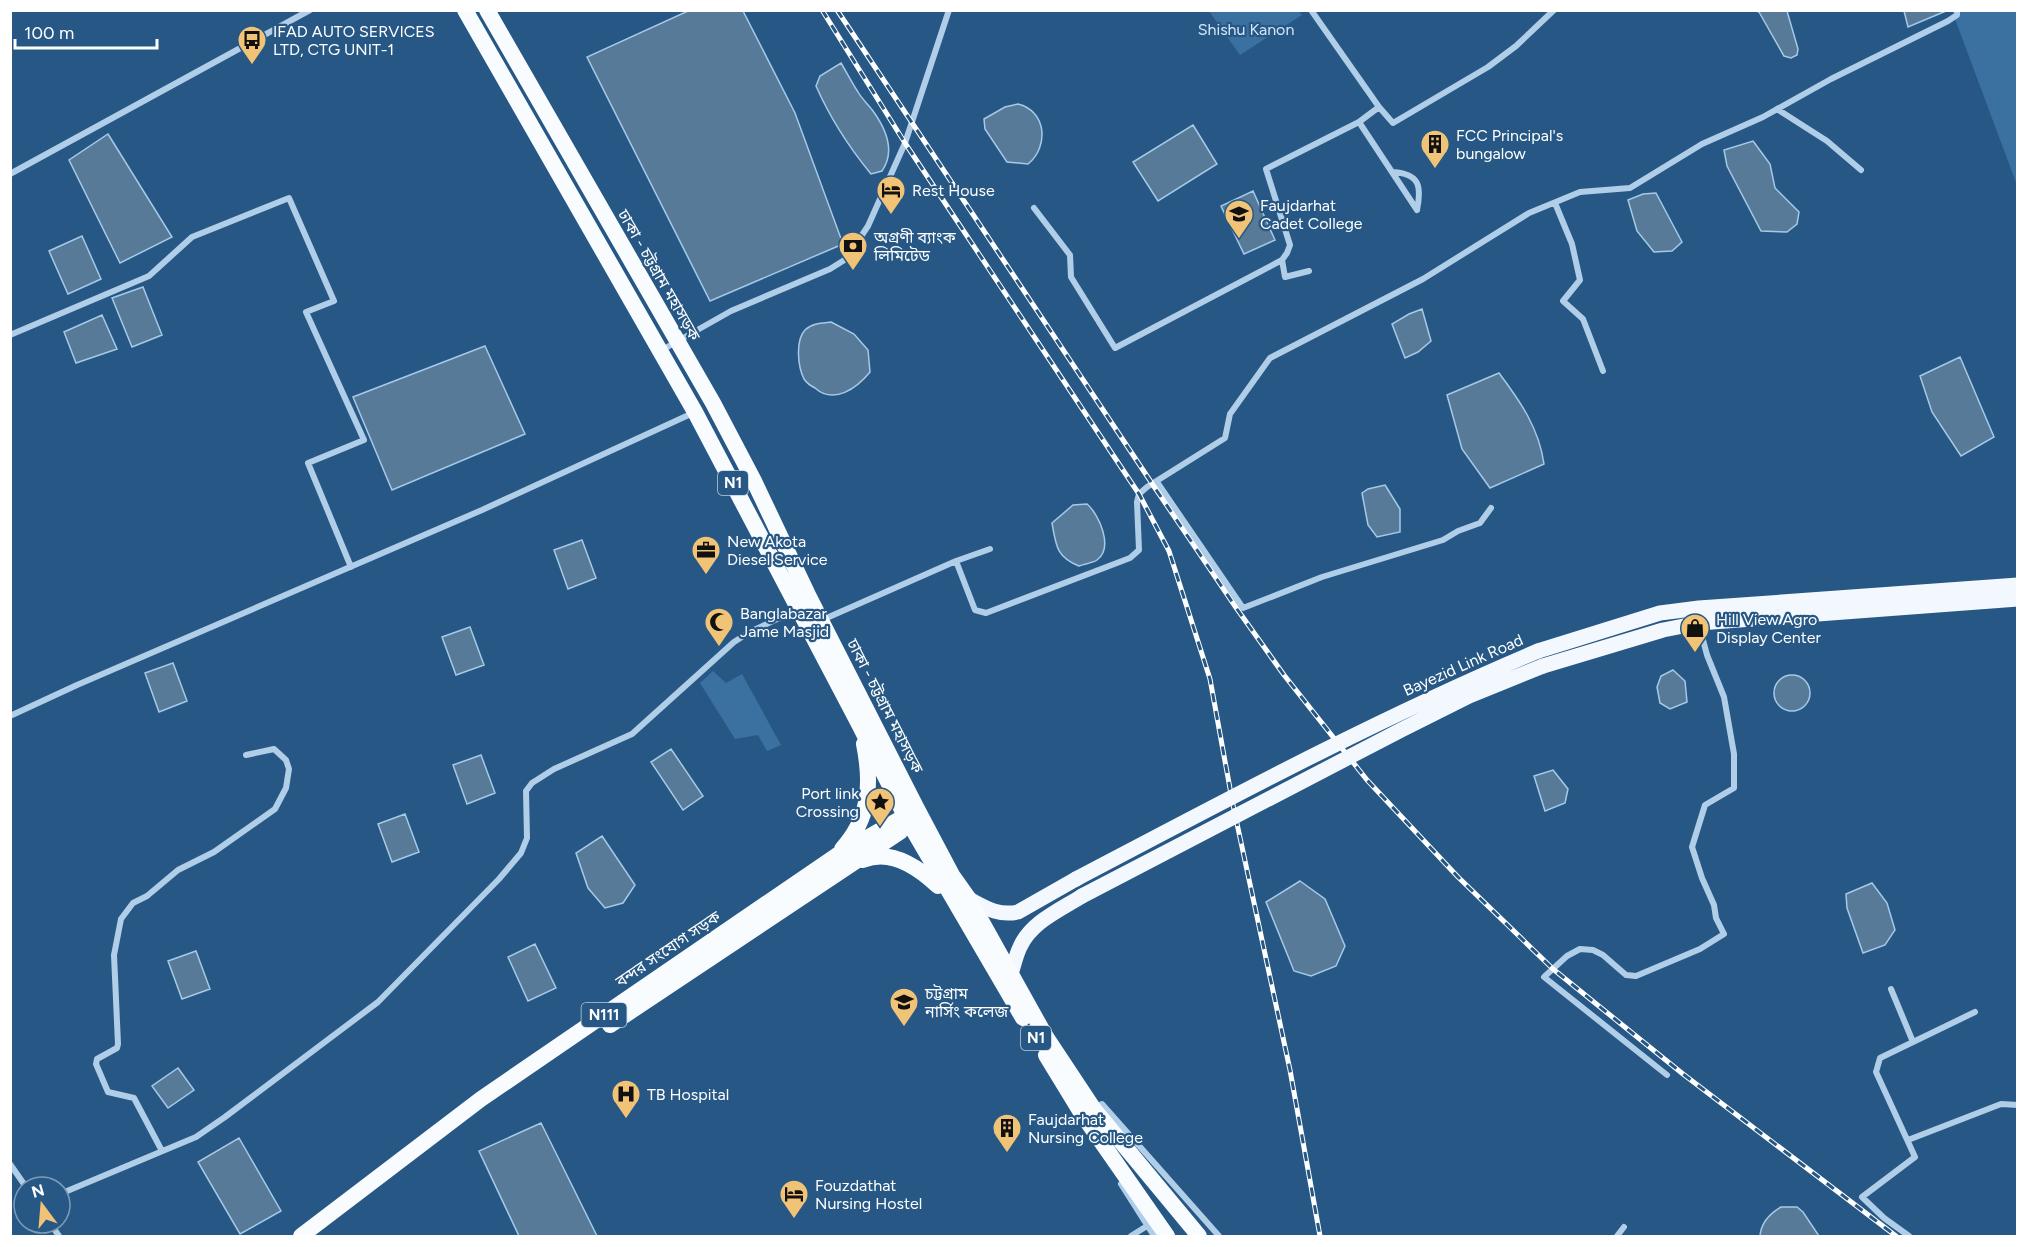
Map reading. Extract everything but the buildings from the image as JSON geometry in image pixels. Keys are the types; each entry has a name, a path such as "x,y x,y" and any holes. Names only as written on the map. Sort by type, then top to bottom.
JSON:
{"highway":[{"name":"ঢাকা - চট্টগ্রাম মহাসড়ক","path":"465,10 695,412 860,726 961,899 1060,1079 1199,1236"},
{"name":"ঢাকা - চট্টগ্রাম মহাসড়ক","path":"488,10 713,403 754,481 913,817"},
{"path":"840,862 855,835 866,805 867,758 860,726"},
{"name":"বন্দর সংযোগ সড়ক","path":"302,1236 481,1099 840,862 913,817"},
{"path":"840,862 882,855 903,861 961,899"},
{"name":"বন্দর সংযোগ সড়ক","path":"318,1236 487,1107 840,862"},
{"name":"ঢাকা - চট্টগ্রাম মহাসড়ক","path":"961,899 1011,974 1088,1111 1167,1236"}],"main road":[{"name":"Bayezid Link Road","path":"961,899 998,914 1018,912 1285,769 1392,716 1660,613 2018,585"},
{"name":"Bayezid Link Road","path":"1011,974 1023,942 1041,922 1082,896 1541,659 1699,623 2018,599"}],"street":[{"path":"10,174 310,10"},
{"path":"660,352 731,311 846,260 868,226 905,142 948,10"},
{"path":"1311,10 1378,107 1393,123 1488,67 1516,46 1554,10"},
{"path":"956,561 975,610 987,614 1130,558 1139,550 1137,502 1139,494 1225,438 1230,414 1270,358 1423,279 1529,213 1580,192 1630,188 1702,144 1777,109 1831,79 1948,21 1957,15 1957,10"},
{"path":"1034,208 1070,255 1071,277 1115,348 1282,260 1290,245 1266,169 1359,122 1378,107"},
{"path":"1777,109 1827,141 1861,170"},
{"path":"1359,122 1417,210 1420,197 1416,180 1405,173 1392,172"},
{"path":"10,335 149,276 192,237 289,198 334,301 306,312 364,440 308,463 351,567"},
{"path":"1555,203 1572,244 1580,280 1563,301 1583,319 1603,371"},
{"path":"1282,260 1287,285"},
{"path":"1285,276 1309,271"},
{"path":"10,716 482,510 695,412"},
{"path":"1157,482 1244,608 1322,578 1443,540 1458,531 1480,524 1491,508"},
{"path":"821,620 956,561 990,549"},
{"path":"72,1189 196,1137 378,1002 499,879 521,853 527,838 526,791 532,783 554,769 632,734 734,642 799,609"},
{"path":"1666,1075 1544,977 1567,956 1580,949 1593,950 1603,955 1626,975 1636,976 1700,949 1724,934 1716,918 1714,905 1692,847 1705,805 1734,788 1734,754 1724,697 1707,655 1699,623"},
{"path":"162,1151 134,1098 108,1092 96,1064 97,1059 117,1048 118,1044 114,955 118,929 121,919 133,903 147,896 178,870 214,852 275,809 286,788 289,769 286,760 274,749 246,755"},
{"path":"1891,989 1913,1042"},
{"path":"1909,1236 1884,1218 1862,1197 1916,1157 1876,1072 1881,1058 1975,1012"},
{"path":"1060,1079 1076,1111 1154,1236"},
{"path":"1088,1111 1102,1104 1219,1236"},
{"path":"1908,1140 2001,1104 2018,1105"},
{"path":"1131,1236 1147,1226"},
{"path":"1617,1236 1624,1227"}],"green space":[{"name":"Shishu Kanon","path":"1209,11 1299,11 1302,15 1240,55"},
{"path":"1952,11 2017,11 2017,185"},
{"path":"713,671 726,683 742,674 781,745 767,751 758,735 735,739 700,683"}],"shaded area":[{"path":"1904,10 1946,11 1908,27"},
{"path":"688,11 743,11 795,113 843,244 710,301 587,57"},
{"path":"1756,11 1787,11 1798,49 1797,55 1791,58 1784,56 1759,12"},
{"path":"841,63 860,95 878,118 888,140 888,156 882,171 871,174 863,164 847,143 816,86 820,76"},
{"path":"1018,104 1035,114 1042,130 1039,148 1035,157 1028,164 1007,162 985,129 984,119 1005,107"},
{"path":"1193,125 1217,164 1158,201 1133,162"},
{"path":"108,134 172,237 120,263 69,160"},
{"path":"1753,141 1770,164 1775,188 1799,212 1797,224 1787,232 1761,231 1727,166 1724,150"},
{"path":"1253,191 1275,240 1244,254 1221,206"},
{"path":"1656,193 1682,242 1672,251 1654,252 1637,231 1628,200 1643,194"},
{"path":"82,236 101,279 68,294 49,251"},
{"path":"143,287 162,335 132,347 112,298"},
{"path":"1422,309 1431,341 1418,352 1405,358 1392,324"},
{"path":"102,315 117,349 76,363 64,332"},
{"path":"831,322 854,334 868,350 870,372 852,389 837,395 822,393 805,380 798,354 805,330 814,325"},
{"path":"485,346 525,434 392,490 353,397"},
{"path":"1960,357 1994,437 1961,456 1932,412 1920,376"},
{"path":"1499,373 1533,427 1544,464 1490,488 1462,449 1447,395"},
{"path":"1385,485 1400,509 1400,532 1377,537 1368,525 1362,493 1368,489"},
{"path":"1087,504 1100,523 1104,548 1097,560 1079,566 1061,554 1056,544 1052,523 1073,505"},
{"path":"582,540 596,578 568,589 554,550"},
{"path":"470,627 484,665 456,675 442,637"},
{"path":"173,663 187,701 159,712 145,673"},
{"path":"1673,670 1685,681 1687,702 1670,709 1660,703 1657,687 1661,676"},
{"path":"1792,675 1805,680 1810,693 1805,706 1792,711 1779,706 1774,693 1779,680"},
{"path":"671,749 703,796 683,810 651,762"},
{"path":"481,755 495,793 467,804 453,765"},
{"path":"1553,770 1568,789 1565,803 1545,811 1534,776"},
{"path":"405,814 419,852 392,862 378,824"},
{"path":"602,836 635,885 623,903 605,908 588,888 576,853"},
{"path":"1300,881 1325,899 1345,946 1336,966 1311,976 1294,971 1266,902"},
{"path":"1872,883 1887,903 1895,930 1885,945 1863,953 1847,908 1846,894"},
{"path":"535,944 556,988 528,1001 508,957"},
{"path":"196,951 210,989 182,999 168,961"},
{"path":"178,1068 194,1090 168,1108 152,1086"},
{"path":"541,1123 597,1236 519,1236 479,1151"},
{"path":"239,1138 281,1211 240,1234 198,1162"},
{"path":"1781,1207 1797,1207 1819,1236 1760,1236 1766,1219"}],"railway":[{"path":"822,10 905,143 1139,494 1169,551 1210,679 1233,805 1290,1070 1320,1236"},
{"path":"837,10 1237,609 1284,675 1367,780 1458,877 1553,969 1683,1074 1896,1236"}],"place":[{"name":"IFAD AUTO SERVICES LTD, CTG UNIT-1","path":"252,66"},
{"name":"FCC Principal's bungalow","path":"1435,170"},
{"name":"Rest House","path":"891,216"},
{"name":"Faujdarhat Cadet College","path":"1239,240"},
{"name":"অগ্রণী ব্যাংক লিমিটেড","path":"853,272"},
{"name":"New Akota Diesel Service","path":"706,576"},
{"name":"Banglabazar Jame Masjid","path":"719,648"},
{"name":"Hill View Agro Display Center","path":"1695,654"},
{"name":"Port link Crossing","path":"880,828"},
{"name":"চট্টগ্রাম নার্সিং কলেজ","path":"904,1028"},
{"name":"TB Hospital","path":"626,1120"},
{"name":"Faujdarhat Nursing College","path":"1007,1154"},
{"name":"Fouzdathat Nursing Hostel","path":"794,1220"}]}
